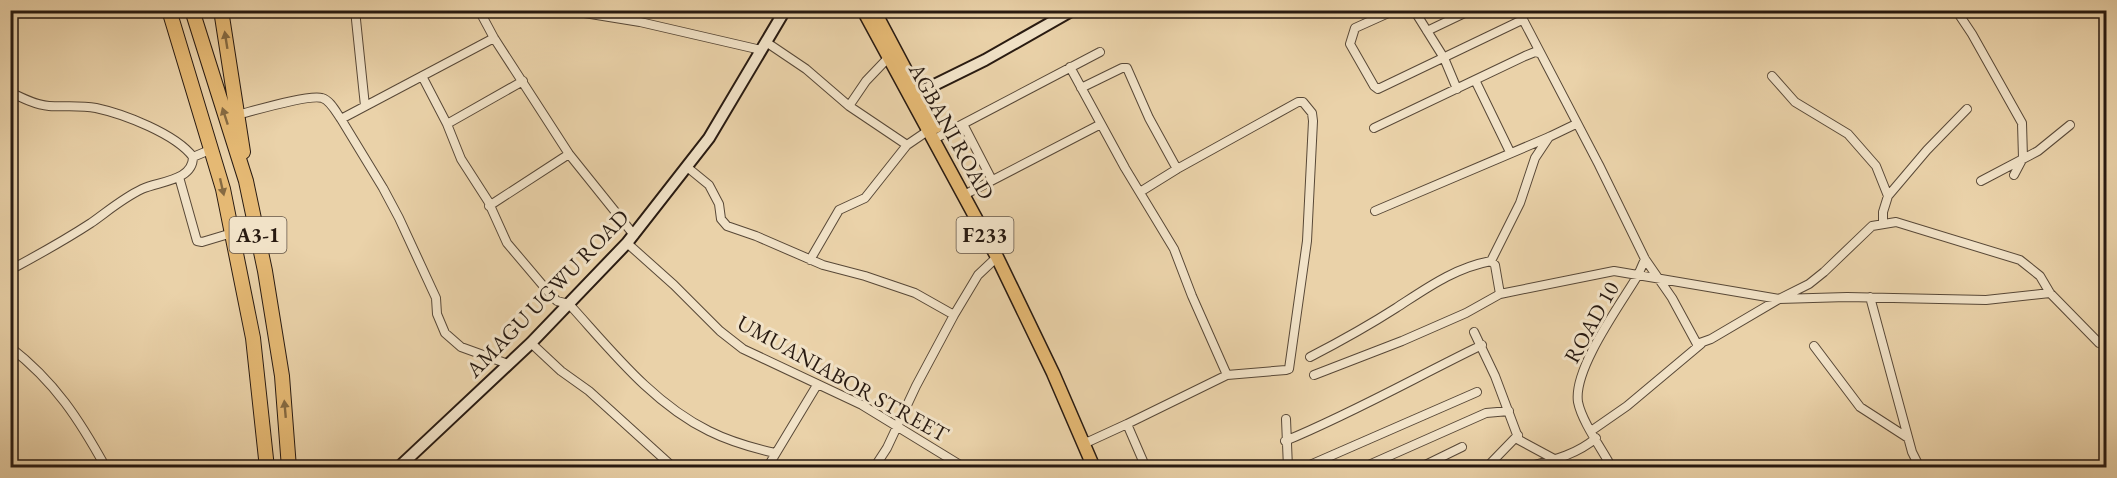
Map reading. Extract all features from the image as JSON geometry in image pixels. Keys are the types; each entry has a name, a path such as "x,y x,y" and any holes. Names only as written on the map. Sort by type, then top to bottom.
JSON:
{"highway":[{"name":"A3-1","path":"170,10 212,149 232,233 253,338 267,468"},
{"name":"A3-1","path":"192,10 246,181 265,271 282,376 290,468"},
{"path":"222,10 246,181"}],"main road":[{"name":"AGBANI ROAD","path":"863,10 888,58 914,95"},
{"name":"AGBANI ROAD","path":"874,10 914,95 1031,311 1086,441 1094,468"},
{"name":"AGBANI ROAD","path":"967,194 1086,441 1101,467"}],"street":[{"path":"355,10 365,106"},
{"name":"UMUANIABOR STREET","path":"479,10 494,39 569,154 630,239 732,341 761,358 862,405 965,468"},
{"path":"566,10 763,46 806,69 849,106 907,145"},
{"name":"AMAGU UGWU ROAD","path":"398,468 531,343 630,239 709,138 785,10"},
{"path":"914,95 985,60 1073,10"},
{"path":"1395,10 1355,28 1350,44 1374,86 1378,89 1522,20"},
{"path":"1414,10 1444,58 1457,89"},
{"path":"1427,31 1471,10"},
{"path":"1518,10 1536,50 1599,165 1645,259 1672,298 1694,340 1697,344 1701,344"},
{"path":"1956,10 2020,119 2023,158 2014,175"},
{"path":"341,119 494,39"},
{"path":"1374,128 1536,50"},
{"path":"810,260 839,210 866,198 907,145 963,124 1100,52"},
{"path":"849,106 866,81 888,58"},
{"path":"1070,67 1174,249 1227,375"},
{"path":"1081,88 1127,68 1149,118 1177,169"},
{"path":"422,76 447,124 461,159 488,201 507,243 557,301 569,304 634,375 668,405 711,432 753,448 775,453"},
{"path":"1772,76 1795,102 1848,134 1876,166 1888,196"},
{"path":"1475,80 1510,152"},
{"path":"447,124 523,81"},
{"path":"10,92 48,106 76,106 113,112 170,137 182,145 193,157 192,166 179,177 159,182 132,194 73,234 10,270"},
{"path":"237,115 285,102 317,97 327,100 341,119 399,218 436,298 437,314 445,333 461,347 508,364"},
{"path":"1086,441 1227,375 1286,370 1291,364 1306,241 1312,113 1303,102 1298,102 1140,192"},
{"path":"1883,223 1883,212 1888,196 1927,150 1967,109"},
{"path":"963,124 992,180"},
{"path":"967,194 1101,124"},
{"path":"1375,211 1576,124"},
{"path":"1981,181 2042,148 2070,125"},
{"path":"1491,261 1520,203 1535,158 1549,137"},
{"path":"193,157 212,149"},
{"path":"489,206 569,154"},
{"path":"687,167 709,185 719,204 721,219 727,226 766,240 810,260 915,293 954,315"},
{"path":"179,177 197,241 202,242 232,233"},
{"path":"1523,468 1556,460 1585,447 1593,435 1701,344 1809,284 1872,226 1883,223 1907,224 2020,260 2040,276 2050,293 2099,343 2106,346"},
{"path":"874,468 887,448 954,315 978,275 997,257"},
{"name":"ROAD 10","path":"1612,468 1578,405 1578,389 1580,378 1593,351 1645,259"},
{"path":"1491,261 1495,265 1500,294"},
{"path":"1310,357 1396,308 1434,282 1475,264 1491,261"},
{"path":"1314,375 1402,341 1466,313 1500,294 1614,271 1779,299 1870,297 1986,300 2050,293"},
{"path":"1870,297 1912,452 1920,468"},
{"path":"1474,332 1482,345 1519,440 1522,444 1556,460"},
{"path":"531,343 561,371 589,391 674,468"},
{"path":"1286,441 1336,420 1482,345"},
{"path":"1814,346 1860,406 1908,438"},
{"path":"10,347 41,373 70,407 106,468"},
{"path":"767,468 817,385"},
{"path":"1303,468 1477,392"},
{"path":"1362,468 1486,413 1509,411"},
{"path":"1286,419 1288,468"},
{"path":"1126,424 1146,468"},
{"path":"1486,468 1518,435"},
{"path":"1419,468 1462,447"}]}
